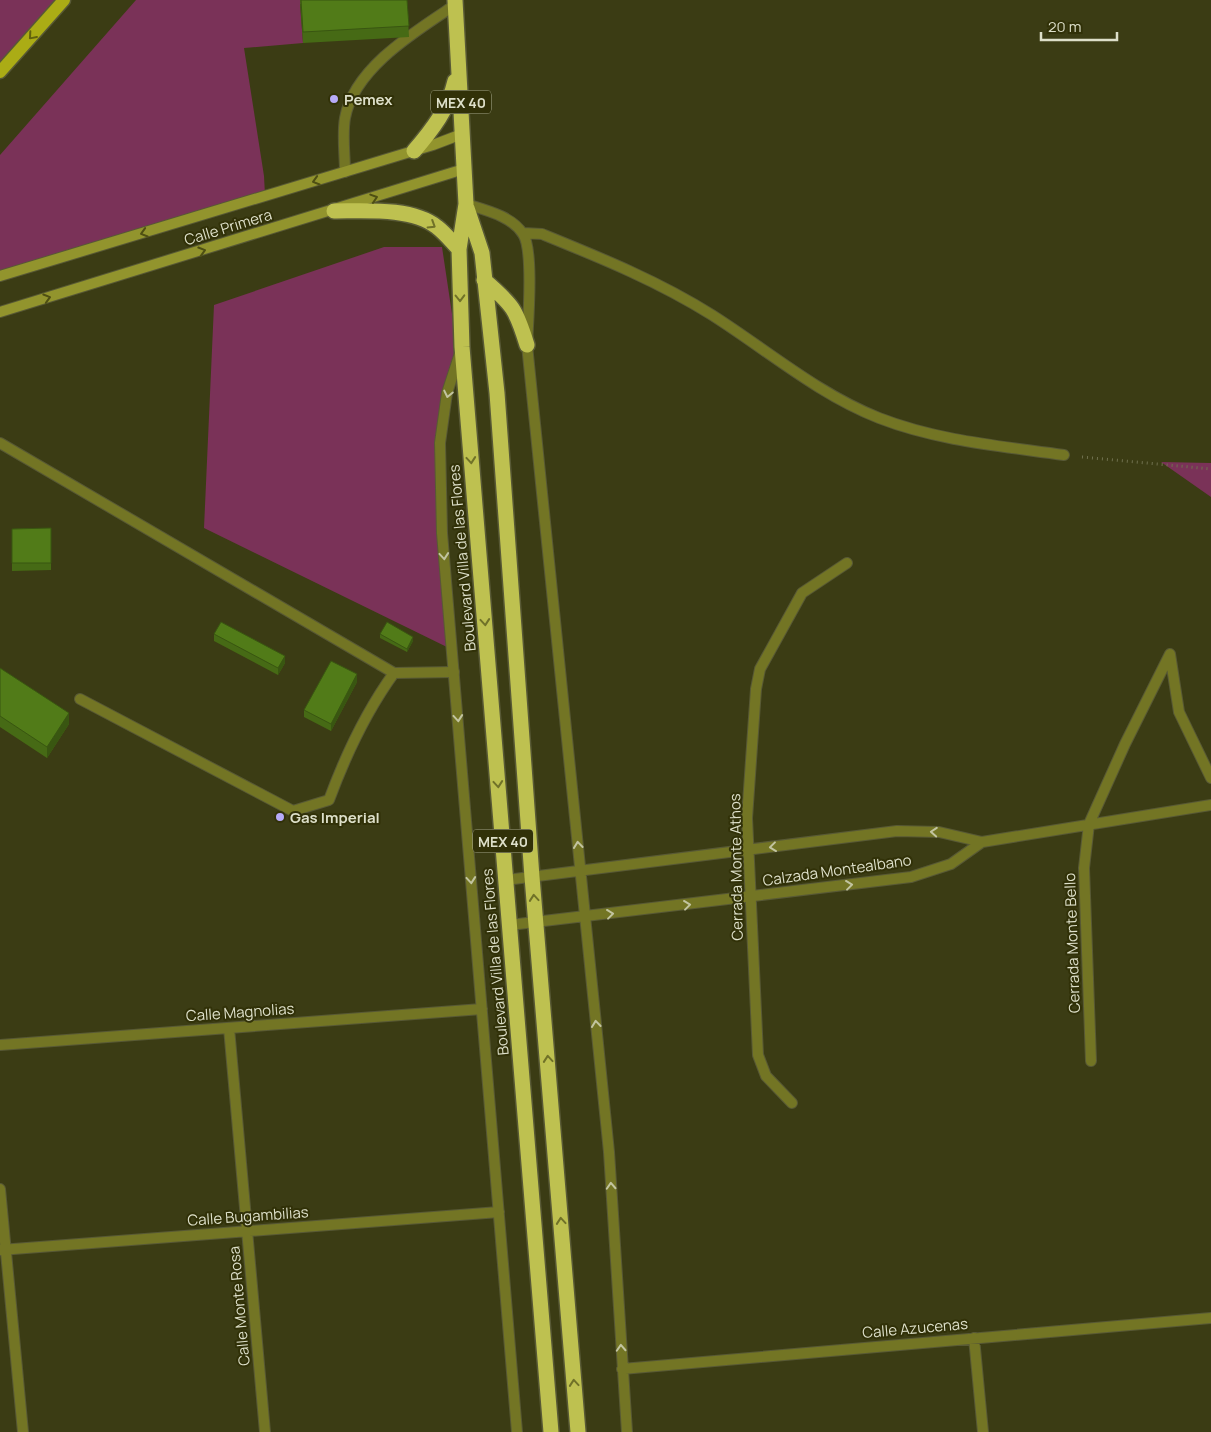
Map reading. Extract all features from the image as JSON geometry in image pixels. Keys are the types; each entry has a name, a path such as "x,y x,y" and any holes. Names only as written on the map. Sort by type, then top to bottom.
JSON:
{"highway":[{"name":"MEX 40","path":"455,2 466,204 459,249"},
{"path":"414,151 428,134 452,96 459,62"},
{"name":"MEX 40","path":"466,204 482,253 497,392 532,877 578,1432"},
{"path":"334,211 384,212 419,219 436,226 459,249"},
{"name":"Boulevard Villa de las Flores","path":"459,249 462,347 551,1432"},
{"path":"484,280 509,301 519,319 527,346"}],"main road":[{"path":"0,72 64,0"},
{"name":"Calle Primera","path":"0,276 414,151 462,134"},
{"name":"Calle Primera","path":"0,312 464,170"}],"street":[{"path":"345,172 346,118 358,83 383,58 455,2"},
{"path":"466,204 500,215 523,233 527,242 529,267 527,346 609,1152 627,1432"},
{"path":"523,233 542,234 658,283 712,316 799,375 841,400 878,417 920,432 1064,455"},
{"path":"462,347 447,393 440,442 442,533 517,1432"},
{"path":"0,443 394,673 454,672"},
{"name":"Cerrada Monte Athos","path":"792,1103 766,1076 758,1055 747,818 756,689 760,669 802,594 847,563"},
{"name":"Cerrada Monte Bello","path":"1091,1061 1084,868 1089,824 1125,744 1170,654 1179,712 1211,778"},
{"path":"80,699 293,811 329,800 346,755 372,702 394,673"},
{"name":"Calzada Montealbano","path":"506,880 897,831 939,832 982,842 1211,805"},
{"name":"Calzada Montealbano","path":"510,925 911,877 951,864 982,842"},
{"name":"Calle Magnolias","path":"0,1045 482,1009"},
{"name":"Calle Monte Rosa","path":"229,1028 265,1432"},
{"path":"0,1189 3,1250 23,1432"},
{"name":"Calle Bugambilias","path":"3,1250 499,1212"},
{"name":"Calle Azucenas","path":"622,1369 1211,1318"},
{"path":"974,1338 983,1432"}],"path":[{"path":"1064,455 1211,469"}],"shaded area":[{"path":"0,0 63,0 5,66 0,61"},
{"path":"136,0 367,0 300,4 303,43 244,48 264,176 265,195 0,276 0,155"},
{"path":"384,247 442,247 457,347 439,414 451,649 204,528 214,305"},
{"path":"1161,462 1211,463 1211,497"}],"building":[{"path":"301,0 407,0 409,26 303,32"},
{"path":"51,528 51,563 12,563 12,529"},
{"path":"221,622 285,656 278,668 214,634"},
{"path":"387,622 413,637 407,649 380,634"},
{"path":"331,661 357,674 331,724 304,710"},
{"path":"0,668 69,713 47,747 0,716"}],"place":[{"name":"Pemex","path":"334,99"},
{"name":"Gas Imperial","path":"280,817"}]}
